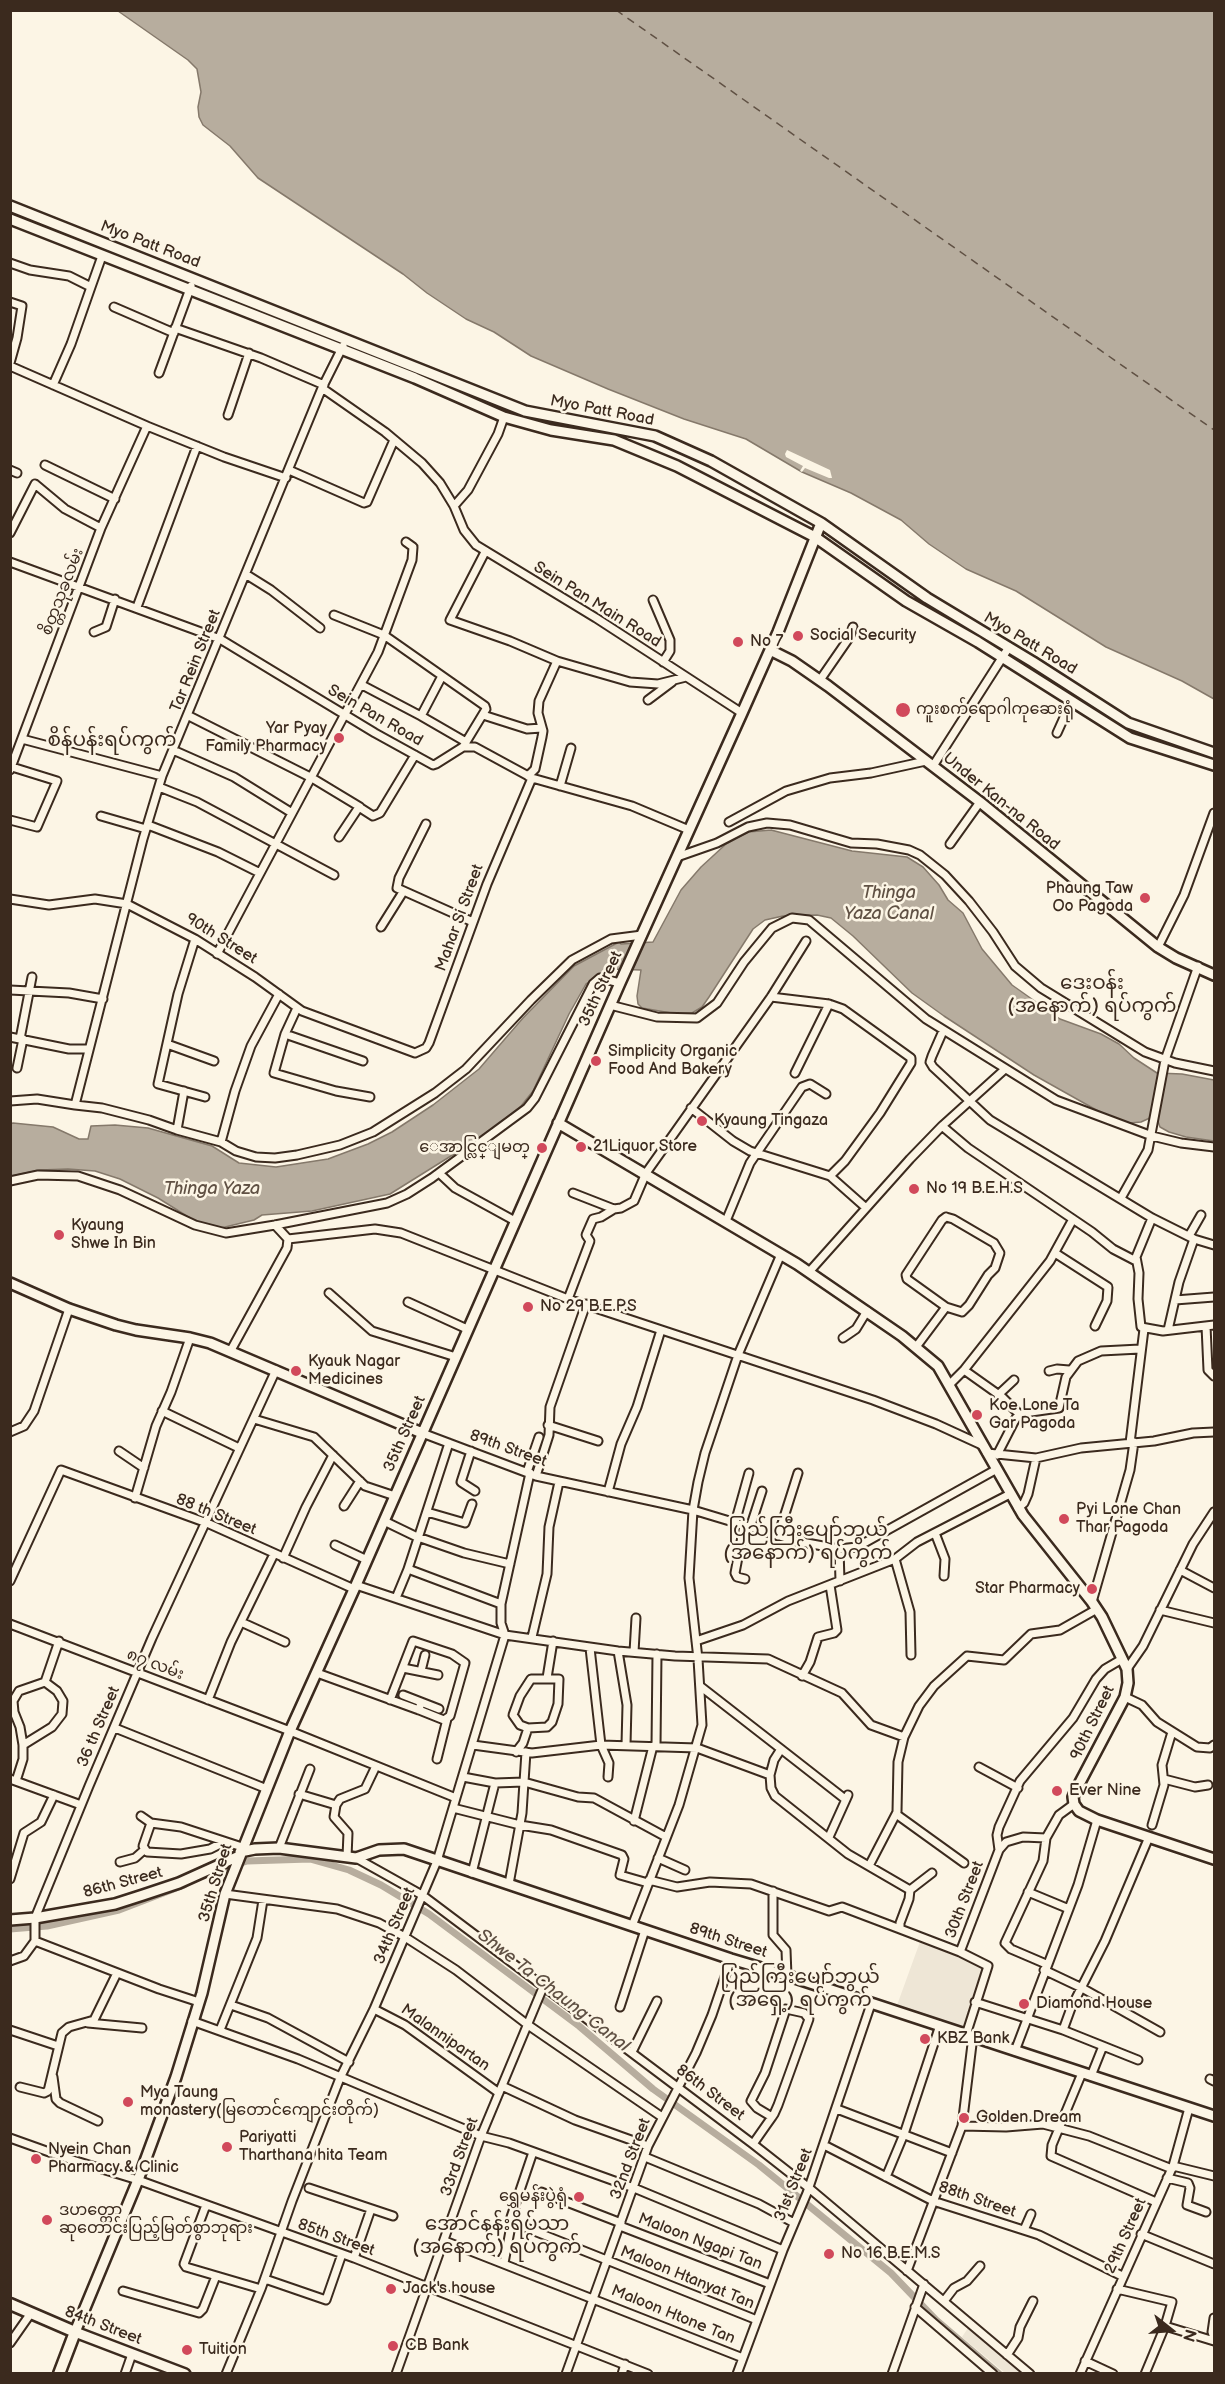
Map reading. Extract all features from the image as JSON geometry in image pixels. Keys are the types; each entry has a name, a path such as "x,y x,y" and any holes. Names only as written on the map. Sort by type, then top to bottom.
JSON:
{"main road":[{"name":"Myo Patt Road","path":"10,206 525,411 655,436 711,461 821,523 927,598 1136,727 1215,753"},
{"path":"25,224 29,213"},
{"name":"Myo Patt Road","path":"10,219 342,349 504,417 522,423 614,440 677,465 814,537 906,601 1130,738 1215,765"},
{"path":"223,302 226,291"},
{"path":"522,423 525,411"},
{"name":"35th Street","path":"59,2373 138,2180 176,2077 199,2002 225,1894 238,1857 290,1731 456,1358 514,1221 770,650 821,523"},
{"name":"Under Kan-na Road","path":"770,650 792,661 930,763 1158,947 1176,958 1215,975"},
{"path":"1130,738 1136,727"},
{"name":"90th Street","path":"558,1123 781,1254 867,1311 938,1366 1018,1508 1094,1606 1127,1669 1128,1683 1125,1697 1076,1790 1073,1797 1074,1804"},
{"name":"89th Street","path":"10,1283 69,1309 126,1328 190,1338 230,1352 422,1433"},
{"path":"1074,1804 1080,1811 1097,1820 1213,1856"},
{"name":"86th Street","path":"10,1920 35,1924 115,1904 179,1883 255,1849 279,1848 352,1858"},
{"name":"89th Street","path":"352,1858 392,1849 404,1849 731,1959 1215,2116"},
{"name":"84th Street","path":"10,2304 75,2332 185,2373"}],"street":[{"path":"53,384 71,344 102,256"},
{"path":"10,262 30,270 69,276 91,287"},
{"path":"159,373 194,278"},
{"path":"10,302 22,306 10,364 147,426 286,478"},
{"name":"Sein Pan Main Road","path":"114,308 174,331 249,353 323,387 394,440 433,475 454,506 469,539 485,552 596,618 742,713"},
{"name":"Tar Rein Street","path":"75,1101 87,1049 103,999 162,776 345,338"},
{"path":"228,415 249,353"},
{"path":"454,506 472,483 498,434 504,417"},
{"name":"စိတ္တသုခလမ်း","path":"11,768 101,528 147,426"},
{"path":"289,470 364,503 367,502 394,440"},
{"path":"137,607 198,446"},
{"path":"45,465 115,499"},
{"path":"10,533 35,484 65,508 101,528"},
{"path":"217,954 362,685 384,635 412,560 413,547 406,542"},
{"path":"485,552 450,620 557,661 630,682 658,684 686,677"},
{"name":"Sein Pan Road","path":"10,562 220,639 434,765 464,745"},
{"path":"247,575 271,590 320,628"},
{"path":"94,632 106,627 115,599"},
{"path":"653,600 670,640 670,651 663,662"},
{"path":"334,615 384,635 484,706 486,709 483,715 464,745"},
{"path":"820,681 849,638 853,627"},
{"path":"729,822 786,791 830,778 930,763 1009,647"},
{"name":"Mahar Si Street","path":"405,1050 415,1053 426,1048 429,1043 494,866 535,768 542,737 538,713 539,701 557,661"},
{"path":"420,716 442,676"},
{"path":"648,700 674,680"},
{"path":"362,685 420,716 464,745 481,749 530,777 632,806 689,830"},
{"path":"1057,733 1071,702"},
{"path":"483,715 522,728 542,728"},
{"path":"189,716 312,778 372,815 380,813 415,755"},
{"path":"22,739 162,776"},
{"path":"560,786 571,748"},
{"path":"174,750 234,777 292,813"},
{"path":"10,820 37,827 57,781 11,768"},
{"path":"159,786 197,802 334,875"},
{"path":"950,844 980,802"},
{"path":"339,837 360,807"},
{"path":"1158,947 1184,895 1215,813"},
{"path":"101,816 147,827 218,852 260,873"},
{"path":"677,857 717,843 748,827 767,823 790,825 851,843 877,844 909,850 920,855 945,875 969,901 1022,974 1041,988 1136,1047 1165,1062 1215,1071"},
{"path":"426,824 397,882 397,888 473,922"},
{"path":"381,927 403,892"},
{"name":"90th Street","path":"10,899 49,905 95,899 127,904 195,939 297,1008 405,1050"},
{"path":"610,1005 657,1017 697,1018 717,1003 744,962 772,928 783,921 801,918 816,924 943,1031 1056,1100 1079,1111 1153,1132 1181,1143 1215,1147"},
{"path":"10,1101 36,1099 75,1101 221,1142 236,1151 256,1157 275,1158 340,1145 373,1131 435,1093 466,1069 531,999 572,960 611,939 641,938"},
{"path":"195,939 178,994 158,1084 205,1097"},
{"path":"568,1299 590,1241 586,1235 593,1219 634,1202 646,1173 771,997 806,941"},
{"path":"1121,1198 1148,1150 1165,1062 1198,966"},
{"path":"17,1068 32,977"},
{"path":"10,1180 38,1175 78,1176 120,1190 208,1230 226,1233 387,1203 407,1194 469,1153 531,1103 592,984 600,978 620,983"},
{"path":"10,990 69,993 103,999"},
{"path":"221,1142 235,1091 251,1046 279,994"},
{"path":"771,997 829,1004 843,1009 907,1054 912,1060 880,1113 845,1161 830,1176"},
{"path":"795,1073 829,1004"},
{"path":"297,1008 285,1034 274,1070 277,1075 336,1091 370,1097"},
{"path":"943,1031 930,1062 990,1120 1152,1218 1191,1238 1215,1245"},
{"path":"285,1034 363,1061"},
{"path":"10,1037 69,1049 87,1049"},
{"path":"167,1044 214,1061"},
{"path":"808,1272 865,1207 942,1126 1004,1070"},
{"path":"726,1221 741,1181 756,1154 802,1087 810,1084 826,1094"},
{"path":"177,1130 184,1091"},
{"path":"691,1108 733,1141 756,1154 830,1176 865,1207"},
{"path":"942,1126 1113,1249 1136,1260"},
{"path":"439,1173 455,1188 514,1221"},
{"path":"573,1193 614,1209"},
{"path":"1168,1330 1191,1238 1201,1215"},
{"path":"946,1217 994,1243 1000,1253 995,1268 969,1305 962,1312 946,1307 906,1279 906,1275 946,1217"},
{"path":"1152,1218 1138,1249 1136,1260 1139,1273 1141,1328 1168,1330 1215,1325"},
{"path":"950,1384 964,1370 1055,1253 1073,1219"},
{"path":"230,1352 287,1248 288,1239 275,1225"},
{"path":"288,1239 369,1229 387,1230 434,1245 493,1271 568,1299 873,1400 998,1455 1036,1458 1080,1448 1215,1432"},
{"path":"1055,1253 1108,1287 1107,1301 1095,1326"},
{"path":"632,1926 697,1748 702,1725 698,1655 689,1578 693,1510 705,1453 738,1355 781,1254"},
{"path":"329,1293 372,1331 456,1358"},
{"path":"1175,1300 1215,1297"},
{"path":"408,1302 468,1329"},
{"path":"531,1474 549,1435 550,1407 586,1304"},
{"path":"916,1347 946,1307"},
{"path":"10,1432 24,1426 34,1411 69,1309"},
{"path":"843,1338 856,1329 867,1311"},
{"path":"1206,1326 1208,1370 1215,1376"},
{"path":"870,1864 896,1814 898,1762 904,1737 922,1701 964,1658 969,1656 1004,1660 1031,1634 1060,1630 1094,1606 1130,1470 1140,1349 1144,1329"},
{"path":"608,1492 621,1444 637,1407 661,1330"},
{"path":"135,1498 162,1411 190,1338"},
{"path":"998,1455 1013,1422 1020,1415 1059,1408 1069,1370 1078,1360 1092,1353 1140,1349"},
{"name":"36 th Street","path":"35,1941 35,1924 81,1805 137,1673 276,1370"},
{"path":"964,1370 998,1395 1020,1415"},
{"path":"1049,1371 1069,1370"},
{"path":"998,1395 1014,1380"},
{"path":"162,1411 239,1448"},
{"path":"254,1419 314,1437 360,1482 374,1490 395,1496"},
{"path":"548,1425 598,1441"},
{"name":"89th Street","path":"422,1433 531,1474 559,1482 693,1510 778,1536 839,1549 857,1547 997,1469"},
{"path":"531,1474 539,1437"},
{"path":"396,1598 450,1443"},
{"path":"119,1451 144,1468"},
{"path":"471,1451 461,1482 476,1491"},
{"path":"283,1558 333,1455"},
{"path":"1018,1508 1024,1503 1028,1494 1036,1458"},
{"name":"88 th Street","path":"10,1581 57,1474 61,1470 66,1470 135,1498 207,1523 283,1558 355,1587 396,1598 505,1635 618,1651 768,1659 842,1693 871,1725 904,1737"},
{"path":"735,1523 749,1473"},
{"path":"778,1536 798,1473"},
{"name":"34th Street","path":"226,2373 265,2279 340,2078 374,2008 437,1861 505,1635 501,1623 501,1604 531,1474"},
{"path":"344,1506 360,1482"},
{"path":"532,1638 546,1574 549,1527 559,1482"},
{"path":"745,1579 736,1576 735,1573 747,1527 762,1491"},
{"path":"696,1641 743,1625 788,1601 896,1559 917,1542 1010,1494"},
{"path":"427,1512 465,1523 472,1504"},
{"path":"1127,1669 1143,1646 1193,1544 1215,1512"},
{"path":"384,1521 418,1537 464,1553 510,1564"},
{"path":"935,1533 945,1560 944,1576"},
{"path":"335,1545 367,1560"},
{"path":"839,1549 840,1581"},
{"path":"208,1700 241,1622 274,1554"},
{"path":"896,1559 910,1612 911,1655"},
{"path":"408,1569 501,1604"},
{"path":"1180,1570 1215,1588"},
{"path":"802,1676 810,1662 818,1637 837,1630 830,1585"},
{"path":"1161,1610 1215,1623"},
{"path":"634,1652 636,1618"},
{"path":"241,1622 285,1642"},
{"name":"၈၇ လမ်း","path":"10,1624 290,1731 456,1798"},
{"path":"45,1682 59,1641"},
{"path":"390,1700 413,1641 452,1654 465,1663 437,1759"},
{"path":"547,1678 553,1641"},
{"path":"590,1648 601,1745 609,1763 608,1778"},
{"path":"618,1651 627,1705 626,1745"},
{"path":"634,1821 655,1746 657,1654"},
{"path":"421,1671 425,1655"},
{"path":"999,1850 997,1835 999,1827 1027,1770 1073,1718 1096,1679 1105,1669 1122,1659"},
{"path":"403,1668 438,1675"},
{"path":"317,1673 447,1719"},
{"path":"547,1678 557,1678 560,1681 558,1704 552,1722 547,1727 528,1728 520,1725 513,1715 520,1695 531,1679 547,1678"},
{"path":"45,1682 19,1691 13,1701 23,1746 23,1759 13,1780 81,1805"},
{"path":"23,1746 56,1724 62,1714 63,1701 57,1691 45,1682"},
{"path":"700,1686 846,1797 829,1837"},
{"path":"403,1695 440,1709"},
{"path":"1125,1697 1142,1705 1157,1722 1203,1749 1215,1745"},
{"path":"419,1710 422,1702"},
{"path":"115,1728 267,1789"},
{"path":"516,1752 523,1743 528,1728"},
{"path":"1152,1825 1164,1779 1162,1765 1172,1732"},
{"path":"473,1745 516,1752 601,1745 697,1748 770,1775"},
{"path":"782,1749 774,1760 770,1775 771,1788 775,1796 848,1854 870,1864 910,1890"},
{"path":"509,1884 520,1826 526,1752"},
{"path":"352,1858 348,1833 334,1817 336,1805 340,1799 365,1788 376,1766"},
{"path":"979,1767 1017,1788"},
{"path":"279,1848 310,1769"},
{"path":"462,1777 495,1783 524,1782 578,1797 594,1798 666,1837"},
{"path":"1164,1779 1195,1787 1208,1785"},
{"path":"472,1873 495,1783"},
{"path":"300,1794 336,1805"},
{"path":"10,1879 24,1833 41,1822 54,1795"},
{"path":"1074,1804 1059,1815 1046,1838 1042,1861 1005,1944 1161,2032"},
{"path":"453,1808 520,1826 551,1830 622,1855 624,1859 619,1871 620,1875 677,1887 710,1882 737,1882 773,1891 829,1911 842,1907 960,1952"},
{"path":"896,1814 964,1863"},
{"path":"141,1816 151,1823 181,1827 224,1842 238,1857"},
{"path":"1015,2051 1045,1967 1069,1909 1097,1820"},
{"path":"120,1862 135,1858 144,1850 144,1836 151,1823"},
{"name":"30th Street","path":"907,2271 962,2126 969,2036 975,2002 988,1966 960,1952 999,1850 1006,1842 1023,1837 1046,1838"},
{"path":"1063,2030 1105,1941 1149,1837"},
{"path":"144,1850 166,1855 181,1854 210,1849 224,1842"},
{"name":"86th Street","path":"352,1858 421,1898 632,2052 677,2091 753,2144 907,2271 923,2287 944,2301 1030,2373"},
{"path":"658,1858 685,1870"},
{"path":"910,1890 932,1873"},
{"path":"900,1929 900,1923 911,1895 910,1890"},
{"path":"773,1891 773,1935 786,1950 787,1976"},
{"path":"1028,1892 1069,1909"},
{"path":"225,1894 351,1912 405,1936 456,1970 528,2025 662,2117"},
{"path":"220,2030 257,1938 263,1900"},
{"path":"620,2007 645,1930"},
{"path":"10,1961 24,1956 35,1941 199,2002"},
{"name":"32nd Street","path":"566,2373 648,2146 677,2091 712,2014 731,1959"},
{"path":"88,2023 97,2015 117,1973"},
{"name":"33rd Street","path":"396,2373 481,2136 542,1988"},
{"path":"632,2052 657,2001"},
{"path":"975,2002 1063,2030 1138,2060"},
{"name":"31st Street","path":"737,2373 808,2190 872,2004"},
{"path":"231,2005 275,2021 349,2062"},
{"name":"Malannipartan","path":"374,2008 405,2025 501,2089 575,2120 648,2146"},
{"path":"753,2144 772,2116 809,2019 804,2013 786,2009 765,2073 751,2101 757,2108 772,2116"},
{"path":"192,2021 298,2059 481,2136 634,2188 783,2250"},
{"path":"20,2087 44,2093 48,2091 54,2060 65,2030 88,2023 142,2028"},
{"path":"886,2177 904,2134 940,2025"},
{"path":"10,2030 58,2046"},
{"path":"1102,2046 1059,2127 1050,2151 1051,2156 1156,2202"},
{"path":"54,2060 52,2072 56,2099 98,2121"},
{"name":"29th Street","path":"1080,2373 1172,2168 1188,2108"},
{"path":"837,2109 952,2153"},
{"path":"962,2126 1006,2127 1043,2124 1059,2127 1172,2168 1215,2176"},
{"name":"85th Street","path":"10,2138 138,2180 354,2258 648,2373"},
{"name":"88th Street","path":"824,2145 933,2201 1040,2235 1122,2276"},
{"path":"504,2263 513,2226 511,2217 533,2152"},
{"path":"645,2157 759,2204 794,2223"},
{"path":"1167,2178 1188,2183 1190,2188 1187,2205 1206,2212"},
{"path":"309,2188 393,2216"},
{"name":"Maloon Ngapi Tan","path":"541,2192 770,2284"},
{"path":"206,2205 190,2252 184,2262 186,2267 261,2289"},
{"path":"354,2258 371,2209"},
{"path":"1024,2230 1031,2214"},
{"name":"Maloon Htanyat Tan","path":"513,2226 519,2225 757,2320"},
{"path":"1141,2234 1215,2264"},
{"name":"Maloon Htone Tan","path":"445,2241 743,2358"},
{"path":"265,2279 326,2300 342,2254"},
{"path":"944,2301 954,2288 967,2281 980,2266"},
{"path":"123,2291 199,2313 203,2310 216,2276"},
{"path":"892,2373 923,2287"},
{"path":"1117,2289 1172,2302 1166,2326 1145,2373"},
{"path":"1007,2355 1018,2338 1020,2327 1033,2301"},
{"path":"916,2305 993,2373"},
{"path":"10,2343 30,2313"},
{"path":"1215,2318 1212,2332 1215,2340"},
{"path":"1166,2326 1215,2340"},
{"path":"125,2373 132,2354"},
{"path":"1085,2361 1113,2373"},
{"path":"622,2373 625,2364"}],"shaded area":[{"path":"921,1939 987,1965 963,2030 896,2008"},
{"path":"968,2328 1021,2373 1005,2373 962,2337"}],"water":[{"path":"118,11 1214,11 1214,699 1182,681 1106,647 1016,591 966,569 929,544 901,520 851,493 802,472 746,439 684,419 531,356 494,332 466,319 403,274 258,178 230,146 203,125 199,117 201,92 197,69 188,60"},
{"path":"771,830 852,851 907,857 923,867 939,885 948,900 963,913 982,949 1012,985 1060,1019 1101,1034 1119,1044 1134,1058 1157,1073 1182,1074 1214,1080 1214,1141 1169,1132 1160,1127 1157,1119 1152,1117 1141,1122 1130,1123 1107,1116 1034,1075 912,993 853,936 831,918 817,915 783,916 765,920 753,929 702,1007 692,1013 677,1014 642,1008 638,1004 637,996 641,970 613,969 586,984 569,1014 533,1091 521,1106 483,1136 390,1194 312,1211 262,1215 254,1220 221,1228 198,1223 158,1198 120,1179 95,1171 40,1170 11,1176 10,1124 13,1123 53,1127 79,1139 88,1139 91,1126 115,1125 148,1128 212,1146 239,1163 276,1167 328,1159 368,1144 392,1132 433,1105 479,1069 523,1018 574,966 619,942 621,944 653,942 681,890 726,844 748,832"}],"pier":[{"path":"787,450 830,470 832,478 805,468 802,472 800,471 803,466 786,457"}],"waterway":[{"name":"Shwe Ta Chaung Canal","path":"214,1872 247,1861 310,1859 349,1870 381,1885 429,1914 579,2026 653,2089 759,2165 891,2273 936,2320 999,2374"},
{"name":"Shwe Ta Chaung Canal","path":"10,1929 47,1926 119,1910 184,1885"}],"ferry route":[{"path":"616,10 1214,430"}],"place":[{"name":"Social Security","path":"798,636"},
{"name":"No 7","path":"738,642"},
{"name":"ကူးစက်ရောဂါကုဆေးရုံ","path":"903,710"},
{"name":"Yar Pyay Family Pharmacy","path":"339,738"},
{"name":"Phaung Taw Oo Pagoda","path":"1145,898"},
{"name":"Simplicity Organic Food And Bakery","path":"596,1061"},
{"name":"Kyaung Tingaza","path":"702,1121"},
{"name":"21Liquor Store","path":"581,1147"},
{"name":"ေအာင္လြင္ျမတ္","path":"542,1148"},
{"name":"No 19 B.E.H.S","path":"914,1189"},
{"name":"Kyaung Shwe In Bin","path":"59,1235"},
{"name":"No 29 B.E.P.S","path":"528,1307"},
{"name":"Kyauk Nagar Medicines","path":"296,1371"},
{"name":"Koe Lone Ta Gar Pagoda","path":"977,1415"},
{"name":"Pyi Lone Chan Thar Pagoda","path":"1064,1519"},
{"name":"Star Pharmacy","path":"1092,1589"},
{"name":"Ever Nine","path":"1057,1791"},
{"name":"Diamond House","path":"1024,2004"},
{"name":"KBZ Bank","path":"925,2039"},
{"name":"Mya Taung monastery(မြတောင်ကျောင်းတိုက်)","path":"128,2102"},
{"name":"Golden Dream","path":"964,2118"},
{"name":"Pariyatti Tharthana hita Team","path":"227,2147"},
{"name":"Nyein Chan Pharmacy & Clinic","path":"36,2159"},
{"name":"ရွှေမန်းပွဲရုံ","path":"579,2197"},
{"name":"ဒဟတ္တော ဆုတောင်းပြည့်မြတ်စွာဘုရား","path":"47,2220"},
{"name":"No 16 B.E.M.S","path":"829,2254"},
{"name":"Jack's house","path":"391,2289"},
{"name":"CB Bank","path":"393,2346"},
{"name":"Tuition","path":"187,2350"}],"district":[{"name":"စိန်ပန်းရပ်ကွက်","path":"112,741"},
{"name":"ဒေးဝန်း (အနောက်) ရပ်ကွက်","path":"1092,996"},
{"name":"ပြည်ကြီးပျော်ဘွယ် (အနောက်) ရပ်ကွက်","path":"808,1542"},
{"name":"ပြည်ကြီးပျော်ဘွယ် (အရှေ့) ရပ်ကွက်","path":"800,1990"},
{"name":"အောင်နန်းရိပ်သာ (အနောက်) ရပ်ကွက်","path":"497,2236"}],"water label":[{"name":"Thinga Yaza Canal","path":"889,903"},
{"name":"Thinga Yaza","path":"212,1189"}]}
